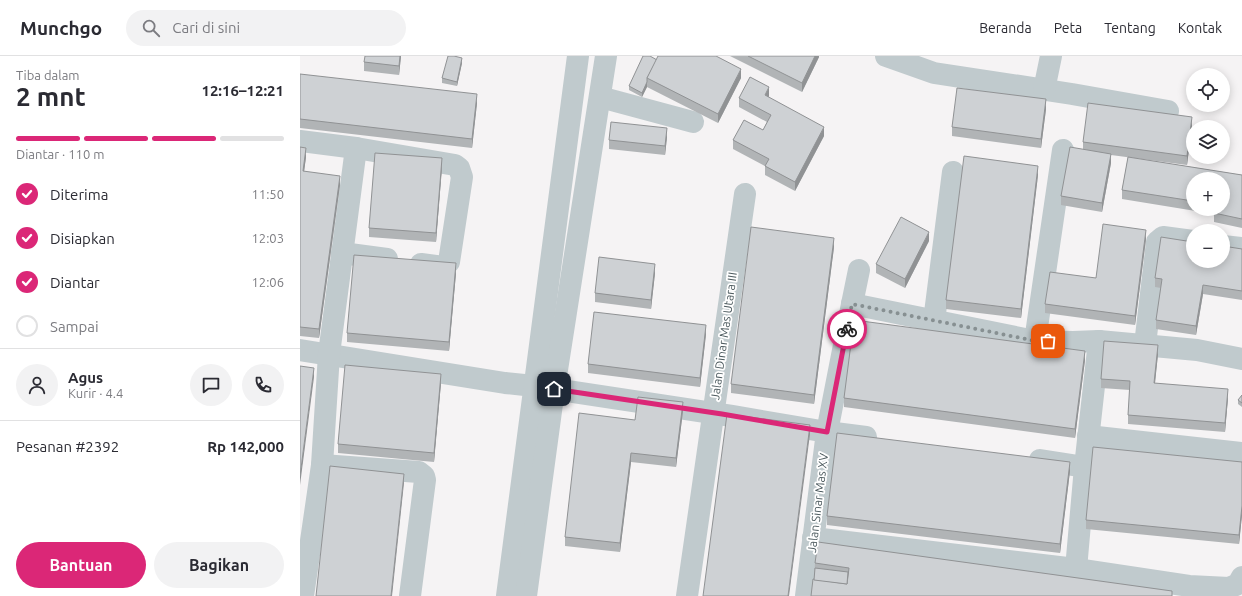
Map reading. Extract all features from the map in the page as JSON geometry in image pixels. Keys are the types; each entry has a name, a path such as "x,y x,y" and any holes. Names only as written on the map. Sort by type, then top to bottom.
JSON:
{"street":[{"path":"526,596 544,388 578,56"},
{"path":"506,596 600,97 606,56"},
{"path":"886,56 934,73 1168,111"},
{"path":"1044,90 1051,56"},
{"path":"600,97 694,122"},
{"path":"300,141 356,148 455,165 459,168 462,176 449,262 446,265 438,267 342,253"},
{"path":"304,596 322,465 329,354 356,148"},
{"path":"1036,341 1064,150"},
{"path":"934,321 953,172"},
{"name":"Jalan Dinar Mas Utara III","path":"687,596 745,194"},
{"path":"1145,345 1157,242 1163,237 1186,240"},
{"path":"1230,247 1242,248"},
{"name":"Jalan Sinar Mas XV","path":"806,596 827,432 859,270"},
{"path":"852,304 1036,341 1099,341 1145,345 1197,350 1242,359"},
{"path":"1076,569 1088,436 1099,341"},
{"path":"300,350 505,383 889,440"},
{"path":"1088,436 1242,453"},
{"path":"1020,458 1085,467"},
{"path":"322,465 419,472 424,476 425,480 410,596"},
{"path":"813,538 1076,569 1188,591 1229,588 1238,584 1242,577"}],"building":[{"path":"365,56 400,56 399,66 364,62"},
{"path":"448,56 462,58 457,82 442,78"},
{"path":"643,56 650,56 657,60 647,78 647,82 642,93 629,86"},
{"path":"658,56 716,56 741,69 718,114 647,78"},
{"path":"748,56 815,56 802,83"},
{"path":"300,74 477,94 472,139 300,119"},
{"path":"750,77 769,87 765,95 824,127 795,182 765,166 769,159 733,140 744,120 763,130 771,115 739,98"},
{"path":"957,88 1046,99 1041,139 952,127"},
{"path":"1088,103 1192,117 1192,120 1186,120 1186,156 1083,142"},
{"path":"611,122 667,128 665,146 609,140"},
{"path":"300,147 306,148 303,171 340,176 319,329 300,327"},
{"path":"1070,147 1111,154 1102,203 1061,196"},
{"path":"375,153 442,158 436,233 369,228"},
{"path":"964,156 1038,166 1021,309 946,300"},
{"path":"1128,157 1223,172 1186,172 1186,200 1122,190"},
{"path":"1230,173 1242,175 1242,219 1228,216 1230,216"},
{"path":"901,217 929,232 905,279 876,264"},
{"path":"1103,224 1146,230 1135,316 1045,304 1050,272 1096,278"},
{"path":"751,227 834,238 814,395 731,384"},
{"path":"1161,237 1186,241 1186,268 1230,268 1230,247 1242,249 1242,291 1203,285 1196,326 1156,320 1162,279 1155,278"},
{"path":"354,255 456,263 449,342 347,333"},
{"path":"599,257 655,264 651,300 595,293"},
{"path":"594,312 706,325 700,378 588,364"},
{"path":"854,320 1085,351 1075,429 844,398"},
{"path":"1104,341 1158,345 1154,383 1228,389 1225,423 1128,415 1130,381 1101,379"},
{"path":"345,365 441,374 434,453 338,444"},
{"path":"300,366 314,368 300,476"},
{"path":"1242,395 1242,403 1238,400"},
{"path":"638,397 683,402 676,458 631,453 620,543 565,537 579,413 635,420"},
{"path":"727,414 810,425 788,596 703,596"},
{"path":"837,433 1070,462 1060,544 827,516"},
{"path":"1093,447 1242,462 1242,506 1239,535 1086,520"},
{"path":"330,466 404,474 391,596 316,596"},
{"path":"818,542 1172,591 1172,596 811,596 813,579 847,584 849,568 815,563"},
{"path":"815,568 848,572 847,584 814,580"}],"way so far":[{"path":"847,329 852,304 1036,341 1048,341"}],"route":[{"path":"554,389 722,414 827,432 847,329"}]}
